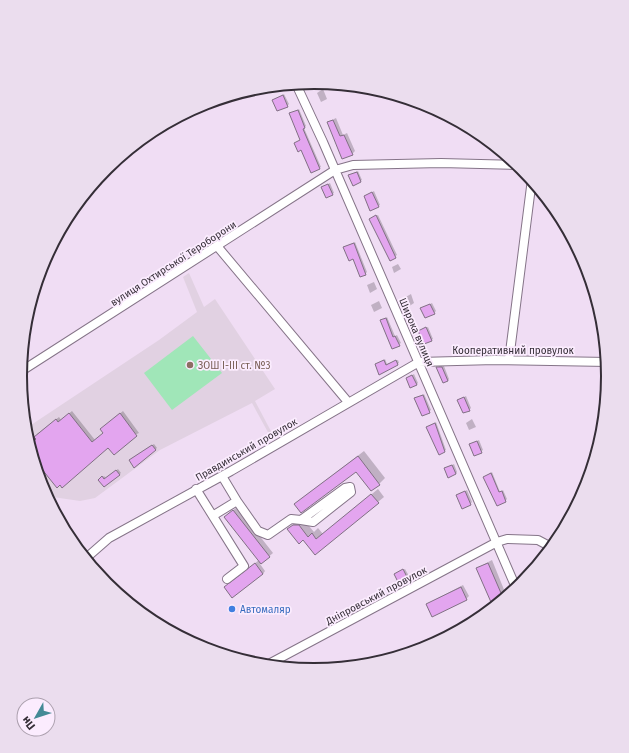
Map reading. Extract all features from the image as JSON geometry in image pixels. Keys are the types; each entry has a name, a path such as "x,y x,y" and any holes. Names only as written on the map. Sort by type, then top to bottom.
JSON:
{"street":[{"name":"Широка вулиця","path":"299,90 419,362 514,583"},
{"name":"вулиця Охтирської Тероборони","path":"27,367 335,170 353,165 442,163 509,165"},
{"path":"509,360 531,187"},
{"path":"217,246 348,402"},
{"name":"Кооперативний провулок","path":"419,362 509,360 601,362"},
{"name":"Правдинський провулок","path":"89,556 109,538 222,476 419,362"},
{"path":"222,476 258,532 268,535 291,519 313,522 352,492 350,487 345,488 301,520"},
{"path":"196,489 214,515 244,566 227,579"},
{"path":"214,515 237,500"},
{"path":"497,542 507,539 538,540 548,545"},
{"name":"Дніпровський провулок","path":"274,661 497,542"}],"shaded area":[{"name":"ЗОШ І-ІІІ ст. №3","path":"189,273 204,307 215,299 275,389 255,401 273,435 270,436 252,403 160,450 95,498 80,501 54,497 42,469 31,425 159,340 197,312 183,277"}],"green space":[{"path":"193,336 222,373 172,410 144,373"}],"building":[{"path":"283,95 288,107 277,111 272,100"},
{"path":"298,110 305,128 303,129 320,169 311,173 301,150 298,152 294,143 300,140 289,113"},
{"path":"333,120 340,136 344,135 353,155 342,159 327,122"},
{"path":"357,172 361,182 353,186 348,175"},
{"path":"328,184 333,195 326,198 321,187"},
{"path":"372,192 379,207 370,211 364,196"},
{"path":"376,215 396,258 390,261 369,219"},
{"path":"354,243 366,275 360,277 353,259 349,261 343,247"},
{"path":"430,304 435,314 425,318 420,308"},
{"path":"386,318 393,337 395,336 400,346 392,349 380,320"},
{"path":"426,327 432,341 424,344 418,331"},
{"path":"384,360 386,365 396,360 398,365 379,375 375,364"},
{"path":"436,367 442,367 448,381 443,383"},
{"path":"412,375 417,385 410,388 406,378"},
{"path":"423,395 430,413 422,416 414,398"},
{"path":"464,397 470,411 463,413 457,400"},
{"path":"69,413 92,442 103,433 100,429 120,413 137,436 114,455 108,448 62,488 60,485 57,488 42,469 35,440 36,439 34,437 56,419 58,422"},
{"path":"435,423 445,452 439,455 426,427"},
{"path":"477,441 482,453 474,456 469,444"},
{"path":"152,445 156,450 134,468 129,460"},
{"path":"358,456 380,485 371,491 356,472 301,513 294,504"},
{"path":"452,465 456,474 448,478 444,468"},
{"path":"116,470 120,475 104,487 98,480 102,476 104,479"},
{"path":"491,473 499,492 502,491 506,502 497,506 483,477"},
{"path":"465,491 471,505 462,509 456,495"},
{"path":"371,494 379,503 315,555 303,540 299,544 287,529 293,525 299,525 308,537 312,533 316,539"},
{"path":"233,510 270,557 261,564 224,517"},
{"path":"255,563 263,574 232,598 224,587"},
{"path":"488,563 502,595 492,604 476,568"},
{"path":"403,569 408,579 399,584 394,574"},
{"path":"461,587 467,600 432,617 426,604"}],"place":[{"name":"ЗОШ І-ІІІ ст. №3","path":"190,365"},
{"name":"Автомаляр","path":"232,609"}]}
